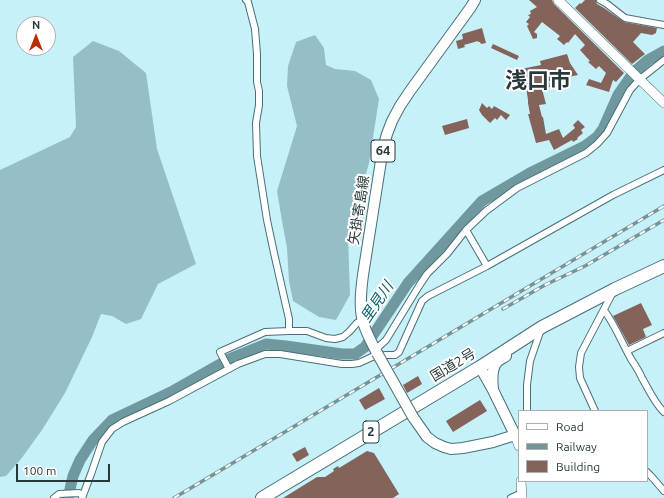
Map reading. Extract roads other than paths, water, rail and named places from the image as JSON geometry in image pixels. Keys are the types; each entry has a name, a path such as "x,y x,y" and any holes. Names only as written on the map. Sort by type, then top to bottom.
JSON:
{"highway":[{"name":"国道2号","path":"262,498 480,367 528,335 614,290 664,266"}],"main road":[{"name":"矢掛寄島線","path":"375,350 364,324 361,293 383,148 387,134 400,106 475,0"},
{"path":"558,0 664,103"},
{"path":"493,390 492,378 497,362 519,349 528,335"},
{"name":"64","path":"375,350 413,417 427,437 435,443 452,449 463,448 493,442 515,434"},
{"path":"480,367 493,390 518,443"},
{"path":"521,482 522,496"}],"street":[{"path":"246,0 248,2 255,29 257,82 260,91 256,123 257,156 267,220 289,319 289,331"},
{"path":"600,0 625,18 664,25"},
{"path":"375,350 386,340 427,274 447,254 466,230 486,211 517,188 586,153 597,144 607,133 638,78 664,60"},
{"path":"57,496 81,495 91,474 102,442 112,429 123,422 169,401 238,364 265,354 280,354 342,364 359,363 372,357 395,355 399,352 422,301 428,296 487,266 613,196 664,170"},
{"path":"466,230 487,266"},
{"path":"595,410 580,378 579,368 581,353 614,290"},
{"path":"604,310 610,318 650,392 664,412"},
{"path":"229,369 220,352 265,332 307,331 326,338 335,339 343,337 357,323 364,324"},
{"path":"527,410 526,385 530,361 542,327"},
{"path":"627,351 664,333"},
{"path":"648,473 664,491"},
{"path":"510,498 522,496"}],"waterway":[{"name":"里見川","path":"68,498 73,476 80,460 93,440 112,420 171,392 229,359 266,344 342,354 355,354 365,347 408,283 482,201 530,173 585,146 597,137 603,129 618,95 634,72 648,60 664,51"}],"railway":[{"path":"174,498 664,206"},
{"path":"503,309 545,285 585,266 664,220"}],"district":[{"name":"浅口市","path":"538,81"}]}
